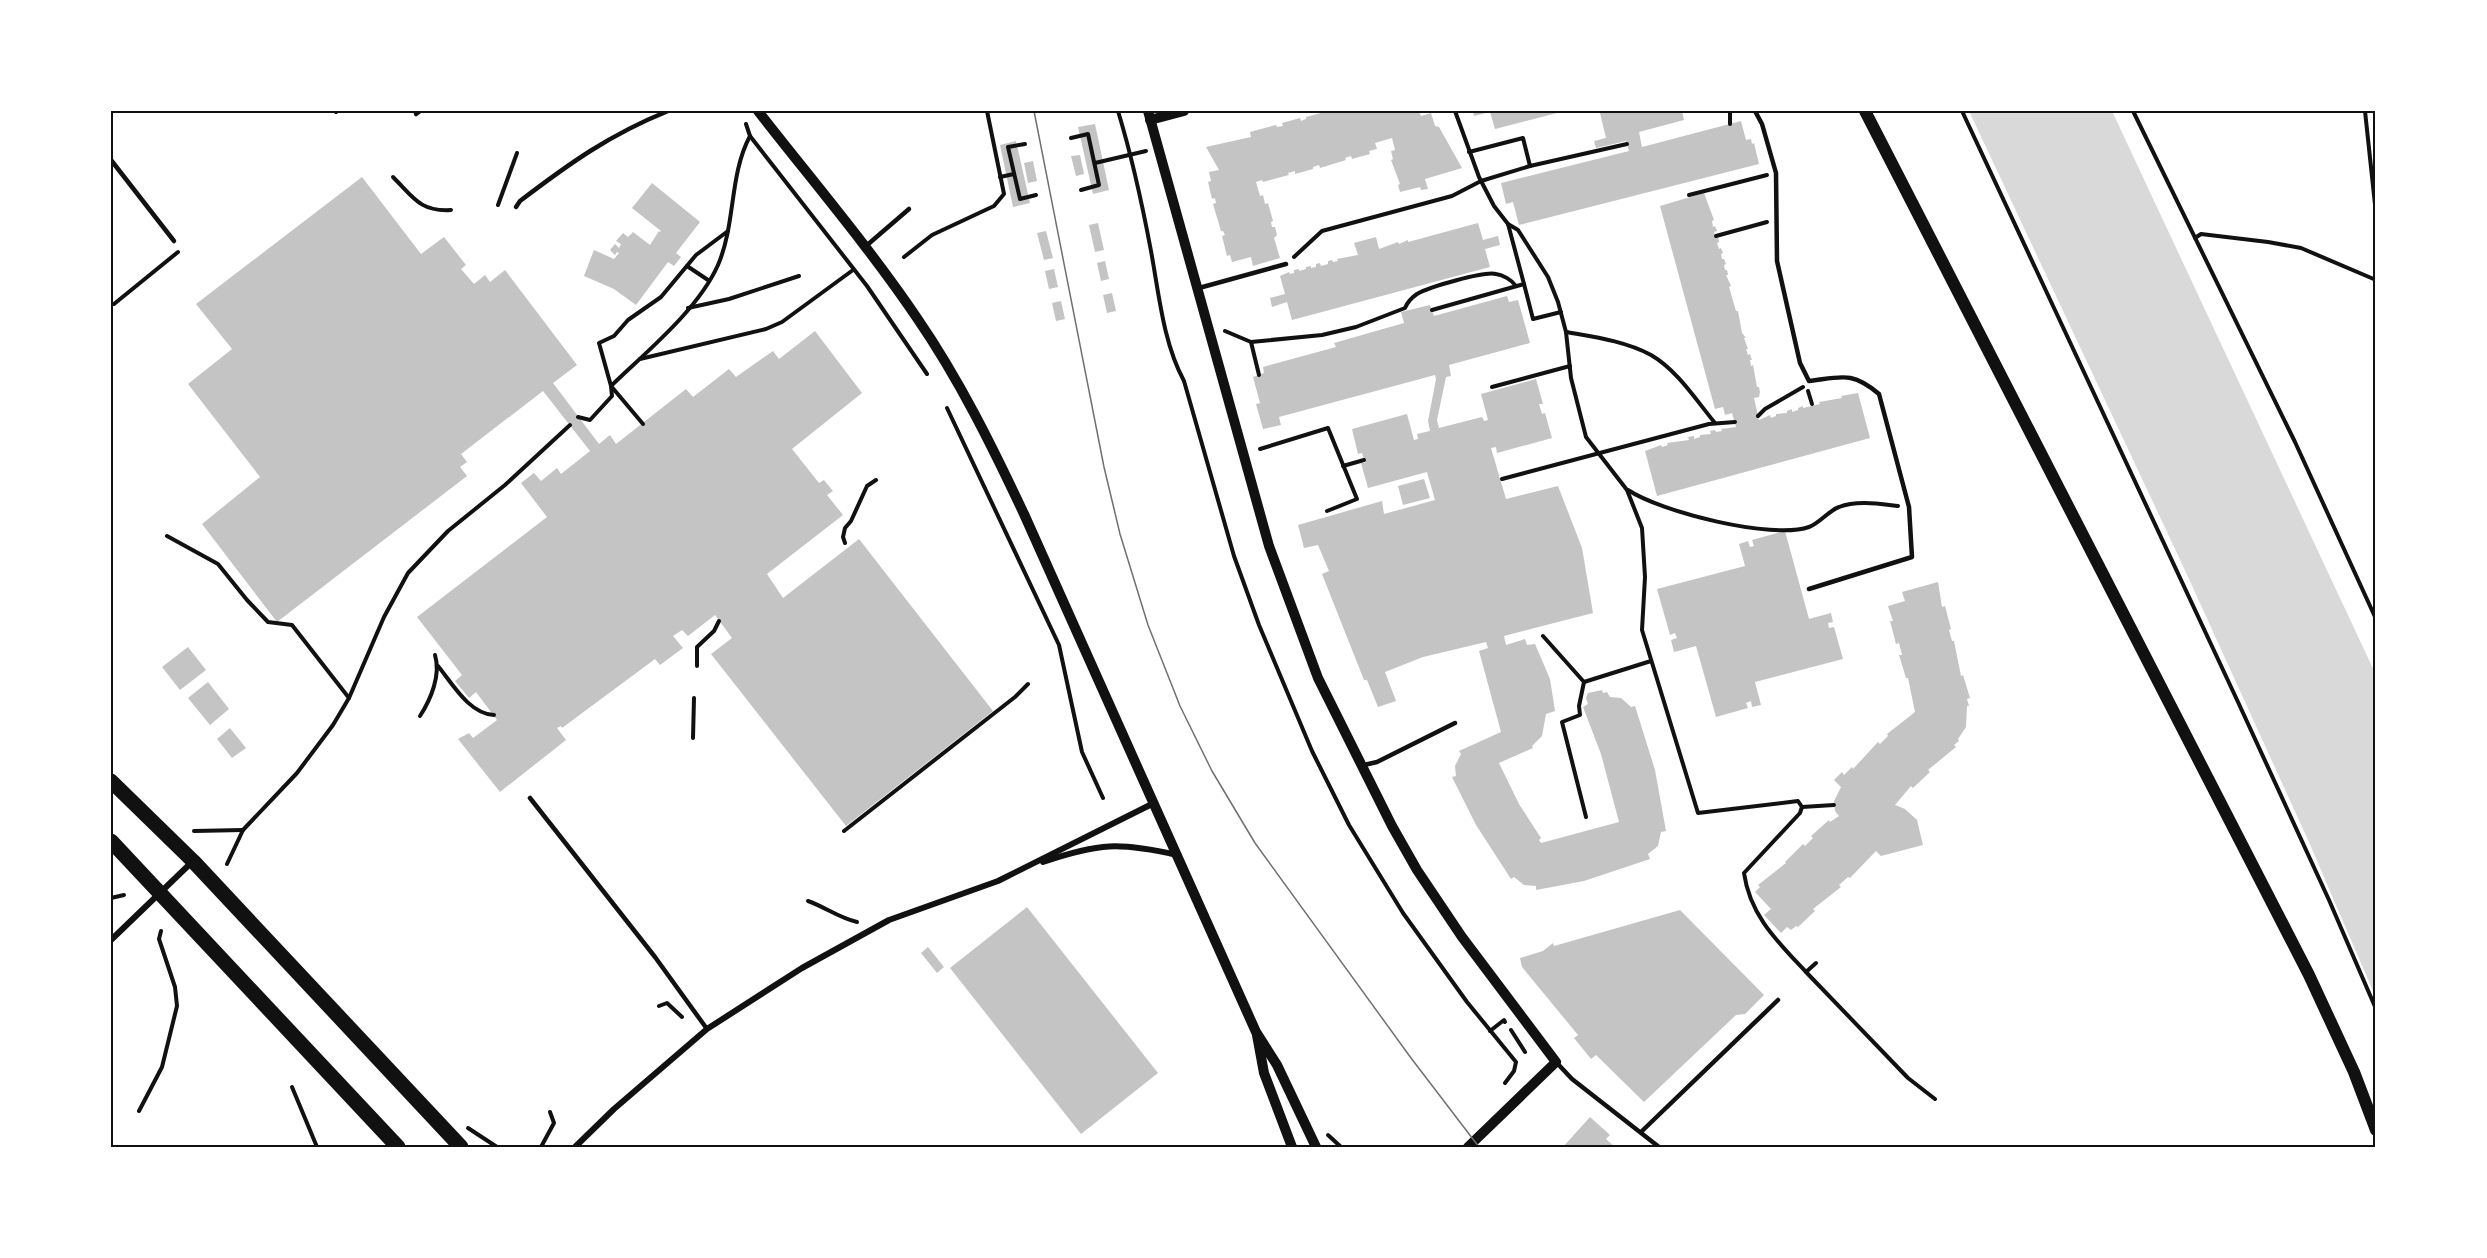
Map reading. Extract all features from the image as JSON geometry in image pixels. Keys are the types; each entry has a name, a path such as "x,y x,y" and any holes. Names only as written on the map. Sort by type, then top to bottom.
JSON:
{"main road":[{"path":"1865,111 2314,984 2354,1072 2376,1130"},
{"path":"111,781 193,861 461,1147"},
{"path":"111,841 398,1147"}],"street":[{"path":"758,111 901,294 934,344 985,432 1256,1032 1277,1065 1316,1147"},
{"path":"1184,111 1149,116 1251,484 1288,600 1322,687 1392,826 1440,906 1556,1062 1468,1147"},
{"path":"575,1147 614,1109 707,1029 802,968 875,928 918,909 998,881 1154,803"},
{"path":"1023,869 1072,852 1104,846 1143,848 1177,855"},
{"path":"111,940 193,861"},
{"path":"1256,1032 1264,1073 1292,1147"}],"lane":[{"path":"516,207 520,201 580,155 623,131 668,111"},
{"path":"1755,111 1762,124 1776,173 1777,261 1800,363 1809,381 1851,376 1867,383 1879,394 1909,507 1912,557 1809,589"},
{"path":"111,160 174,241"},
{"path":"864,248 909,209"},
{"path":"1196,289 1286,264"},
{"path":"1361,766 1377,762 1455,723"},
{"path":"530,798 628,922 707,1029"},
{"path":"1641,1132 1778,1000"},
{"path":"1556,1062 1572,1079 1659,1147"}],"path":[{"path":"904,257 932,235 994,206 1004,194 987,111"},
{"path":"1118,111 1131,155 1163,319 1175,364 1184,381 1234,556 1259,626 1308,743 1349,825 1403,913 1490,1031 1516,1062 1514,1071 1505,1083"},
{"path":"1455,111 1469,152 1494,206 1508,224 1518,230 1548,277 1566,332 1570,366 1586,437 1627,490 1642,528 1645,577 1642,630 1698,813 1798,801 1802,807"},
{"path":"1730,111 1730,124"},
{"path":"1962,111 2238,702 2329,900 2376,1009"},
{"path":"2133,111 2295,442 2376,619"},
{"path":"2365,111 2376,214"},
{"path":"746,124 750,136 867,286 927,374"},
{"path":"1071,138 1088,134 1095,164 1099,185 1081,190"},
{"path":"611,386 687,309 718,266 728,230 740,154 750,136"},
{"path":"1469,152 1523,138 1530,166"},
{"path":"1025,144 1008,147 1020,199 1036,195"},
{"path":"1286,264 1322,231 1452,196 1481,181 1530,166 1627,144"},
{"path":"1095,164 1146,151"},
{"path":"498,206 517,153"},
{"path":"1689,195 1776,173"},
{"path":"1000,177 1014,174"},
{"path":"393,177 422,207 438,211 451,210"},
{"path":"1716,236 1777,219"},
{"path":"1508,224 1533,319 1561,312"},
{"path":"578,417 591,420 612,396 599,343 614,336 628,320 661,297 696,255 728,230"},
{"path":"2195,238 2201,234 2301,248 2376,280"},
{"path":"114,304 178,252"},
{"path":"687,266 708,280"},
{"path":"639,359 774,326 853,270"},
{"path":"1225,331 1251,342 1322,335 1356,327 1405,308 1408,300 1419,292 1475,276 1498,274 1513,281 1516,286"},
{"path":"687,309 749,293 799,276"},
{"path":"1432,310 1524,284"},
{"path":"1566,332 1630,346 1652,356 1688,390 1715,423"},
{"path":"1251,342 1259,375"},
{"path":"1492,387 1570,366"},
{"path":"1758,416 1765,409 1796,392 1809,381"},
{"path":"611,386 643,424"},
{"path":"947,408 1059,645 1082,752 1103,798"},
{"path":"1502,479 1715,423 1735,422"},
{"path":"226,864 243,830 310,758 349,698 384,617 398,590 420,558 570,425"},
{"path":"1260,449 1328,428 1357,499 1327,510"},
{"path":"1343,466 1364,460"},
{"path":"845,543 843,537 845,528 851,521 867,486 876,480"},
{"path":"1627,490 1657,506 1678,513 1746,525 1792,530 1810,526 1838,507 1856,504 1909,507"},
{"path":"167,536 218,564 268,622 292,625 349,698"},
{"path":"697,666 696,647 714,631 719,621"},
{"path":"1544,636 1584,682"},
{"path":"435,655 438,666 471,705 479,711 494,715"},
{"path":"1584,682 1651,662"},
{"path":"420,716 429,703 438,666"},
{"path":"1584,682 1579,706 1580,715 1562,722 1586,817"},
{"path":"844,831 1006,704 1028,684"},
{"path":"693,738 694,698"},
{"path":"1802,807 1834,805"},
{"path":"1802,807 1800,813 1744,873 1750,902 1765,928 1806,972 1908,1078 1935,1099"},
{"path":"194,831 243,830"},
{"path":"111,898 124,895"},
{"path":"808,901 824,907 843,919 857,922"},
{"path":"139,1111 162,1067 177,1006 175,987 159,939 161,931"},
{"path":"1806,972 1816,963"},
{"path":"659,1006 667,1003 682,1017"},
{"path":"1490,1031 1504,1020 1526,1052"},
{"path":"292,1087 317,1147"},
{"path":"541,1147 555,1123 550,1112"}],"shaded area":[{"path":"1969,111 2112,111 2376,675 2376,998 2308,840 2183,566"}],"building":[{"path":"1328,111 1332,113 1419,111 1421,116 1431,113 1435,126 1439,127 1462,168 1425,179 1428,189 1421,190 1420,187 1400,192 1398,185 1400,184 1391,160 1393,159 1391,151 1395,150 1392,138 1375,143 1377,149 1369,151 1370,154 1352,159 1351,156 1345,158 1346,160 1320,168 1319,165 1295,174 1295,171 1288,173 1289,175 1256,182 1260,196 1263,195 1265,204 1268,203 1273,221 1271,222 1272,227 1275,227 1277,235 1274,238 1280,258 1253,266 1251,257 1232,262 1230,255 1227,256 1222,236 1225,235 1221,231 1213,204 1216,203 1215,198 1212,199 1208,182 1211,181 1209,172 1219,170 1206,147 1251,137 1250,132 1276,125 1277,127 1283,126 1282,123 1300,118 1301,121 1306,117"},
{"path":"1473,111 1561,112 1495,129 1490,112 1474,116"},
{"path":"1619,111 1620,113 1682,111 1684,120 1639,132 1642,147 1741,121 1746,140 1751,139 1752,144 1754,143 1759,164 1519,225 1513,202 1506,204 1501,183 1629,151 1626,141 1596,148 1594,141 1606,138 1600,113"},
{"path":"1095,124 1109,190 1093,194 1078,127"},
{"path":"1016,141 1030,203 1013,207 1000,145"},
{"path":"1080,155 1084,174 1076,176 1071,156"},
{"path":"1033,161 1037,181 1028,183 1024,163"},
{"path":"362,177 421,254 444,237 466,265 461,269 474,284 485,275 490,282 505,270 577,365 553,383 599,444 610,435 616,444 686,389 693,397 729,369 736,377 773,351 779,359 815,331 862,393 792,449 819,483 824,480 833,491 827,495 843,515 767,574 783,598 859,539 993,711 846,826 711,654 732,638 715,615 688,636 682,630 673,636 683,648 660,665 655,659 562,728 561,726 557,728 566,740 500,792 458,739 469,733 473,738 497,720 476,692 469,698 455,681 462,675 417,617 547,517 521,483 534,473 541,481 557,468 561,474 590,451 543,391 461,454 467,462 460,467 467,476 277,622 202,524 260,477 188,384 232,349 196,304"},
{"path":"652,183 700,222 676,253 681,257 674,266 668,262 636,305 614,289 584,276 594,250 614,259 619,253 615,255 610,250 615,244 619,248 621,244 616,241 623,233 628,237 633,232 650,245 659,231 661,232 632,208"},
{"path":"1704,193 1714,220 1712,221 1713,227 1715,226 1717,231 1714,232 1716,238 1718,237 1719,249 1721,248 1723,253 1721,254 1722,259 1726,264 1724,265 1728,275 1726,275 1731,286 1729,287 1736,311 1738,311 1742,333 1746,338 1744,338 1748,349 1746,349 1752,360 1750,360 1751,366 1753,365 1757,387 1759,387 1759,397 1754,398 1759,420 1770,415 1771,418 1776,414 1787,413 1792,409 1792,412 1803,406 1803,408 1858,393 1870,438 1657,496 1645,451 1668,445 1667,443 1689,440 1688,437 1694,436 1694,439 1700,435 1711,434 1710,431 1715,430 1716,432 1736,427 1732,413 1725,415 1723,407 1715,409 1660,206"},
{"path":"1098,223 1104,250 1095,252 1089,225"},
{"path":"1478,223 1483,240 1498,236 1500,245 1485,249 1490,267 1292,320 1287,302 1272,307 1270,298 1285,294 1280,276 1289,272 1294,273 1294,270 1306,269 1306,267 1316,267 1316,264 1320,263 1321,266 1328,264 1328,261 1338,261 1337,259 1358,255 1354,243 1376,237 1379,249 1398,242 1399,244 1408,240 1408,242"},
{"path":"1046,231 1053,258 1044,260 1037,233"},
{"path":"1105,261 1109,279 1101,281 1097,263"},
{"path":"1054,269 1058,287 1049,289 1045,271"},
{"path":"1112,293 1116,311 1107,313 1103,295"},
{"path":"1507,296 1509,302 1518,300 1530,343 1449,365 1451,376 1446,377 1437,420 1439,428 1482,417 1484,421 1488,420 1481,394 1536,379 1543,404 1539,404 1542,414 1545,413 1552,438 1497,453 1496,447 1491,448 1506,499 1558,486 1582,548 1593,613 1504,636 1506,645 1525,639 1527,645 1535,644 1550,679 1555,711 1546,714 1542,736 1532,746 1533,748 1499,763 1519,804 1541,838 1539,840 1541,843 1619,822 1601,754 1583,707 1588,704 1586,698 1588,693 1602,690 1603,693 1607,692 1610,697 1621,698 1631,707 1635,706 1655,770 1666,831 1661,832 1658,846 1648,854 1650,859 1584,881 1536,890 1536,886 1524,885 1514,877 1511,879 1476,825 1452,777 1456,776 1455,766 1461,754 1459,751 1501,732 1479,651 1488,648 1486,642 1423,657 1385,672 1396,701 1378,707 1367,680 1364,680 1322,574 1329,571 1318,545 1304,548 1298,525 1382,501 1384,514 1435,500 1427,472 1368,488 1361,463 1365,463 1362,453 1358,454 1352,429 1407,414 1414,440 1418,439 1417,434 1430,431 1428,421 1435,375 1279,417 1281,425 1263,429 1256,404 1260,403 1253,377 1264,373 1263,367 1336,347 1334,343 1404,323 1401,312 1430,305 1434,316"},
{"path":"1061,301 1065,319 1056,321 1052,303"},
{"path":"1424,479 1430,498 1403,505 1398,486"},
{"path":"1785,531 1809,619 1831,613 1833,622 1828,623 1829,628 1834,627 1843,659 1755,682 1761,705 1752,707 1751,701 1746,703 1748,708 1716,717 1696,646 1674,652 1671,640 1677,638 1675,633 1670,635 1657,589 1745,566 1739,544 1748,541 1750,547 1754,546 1752,540"},
{"path":"1938,582 1942,607 1945,606 1961,676 1963,675 1970,698 1967,699 1969,706 1967,706 1966,727 1959,741 1954,745 1956,747 1928,770 1930,772 1913,788 1911,786 1895,805 1905,809 1917,820 1923,845 1881,856 1876,851 1850,878 1848,877 1839,885 1841,887 1813,909 1815,911 1798,927 1791,930 1787,927 1781,933 1764,915 1771,909 1755,892 1760,887 1758,885 1786,863 1803,844 1805,846 1813,838 1811,836 1829,820 1830,822 1839,816 1835,811 1834,801 1841,787 1834,780 1842,772 1844,775 1852,767 1853,769 1878,742 1880,744 1888,736 1887,734 1915,712 1888,606 1905,601 1902,592"},
{"path":"188,647 206,670 180,690 162,667"},
{"path":"208,682 229,709 210,725 188,698"},
{"path":"230,728 246,748 232,758 217,739"},
{"path":"1027,907 1158,1073 1081,1134 950,968"},
{"path":"1680,910 1764,995 1745,1014 1736,1015 1644,1102 1596,1055 1591,1059 1574,1038 1578,1035 1522,967 1520,958 1543,951 1553,943 1554,946"},
{"path":"928,947 944,967 937,973 921,953"},
{"path":"1590,1117 1610,1135 1606,1139 1615,1147 1563,1147"}],"tram line":[{"path":"1034,111 1104,467 1120,534 1148,625 1180,706 1212,771 1255,843 1411,1058 1479,1147"}]}
